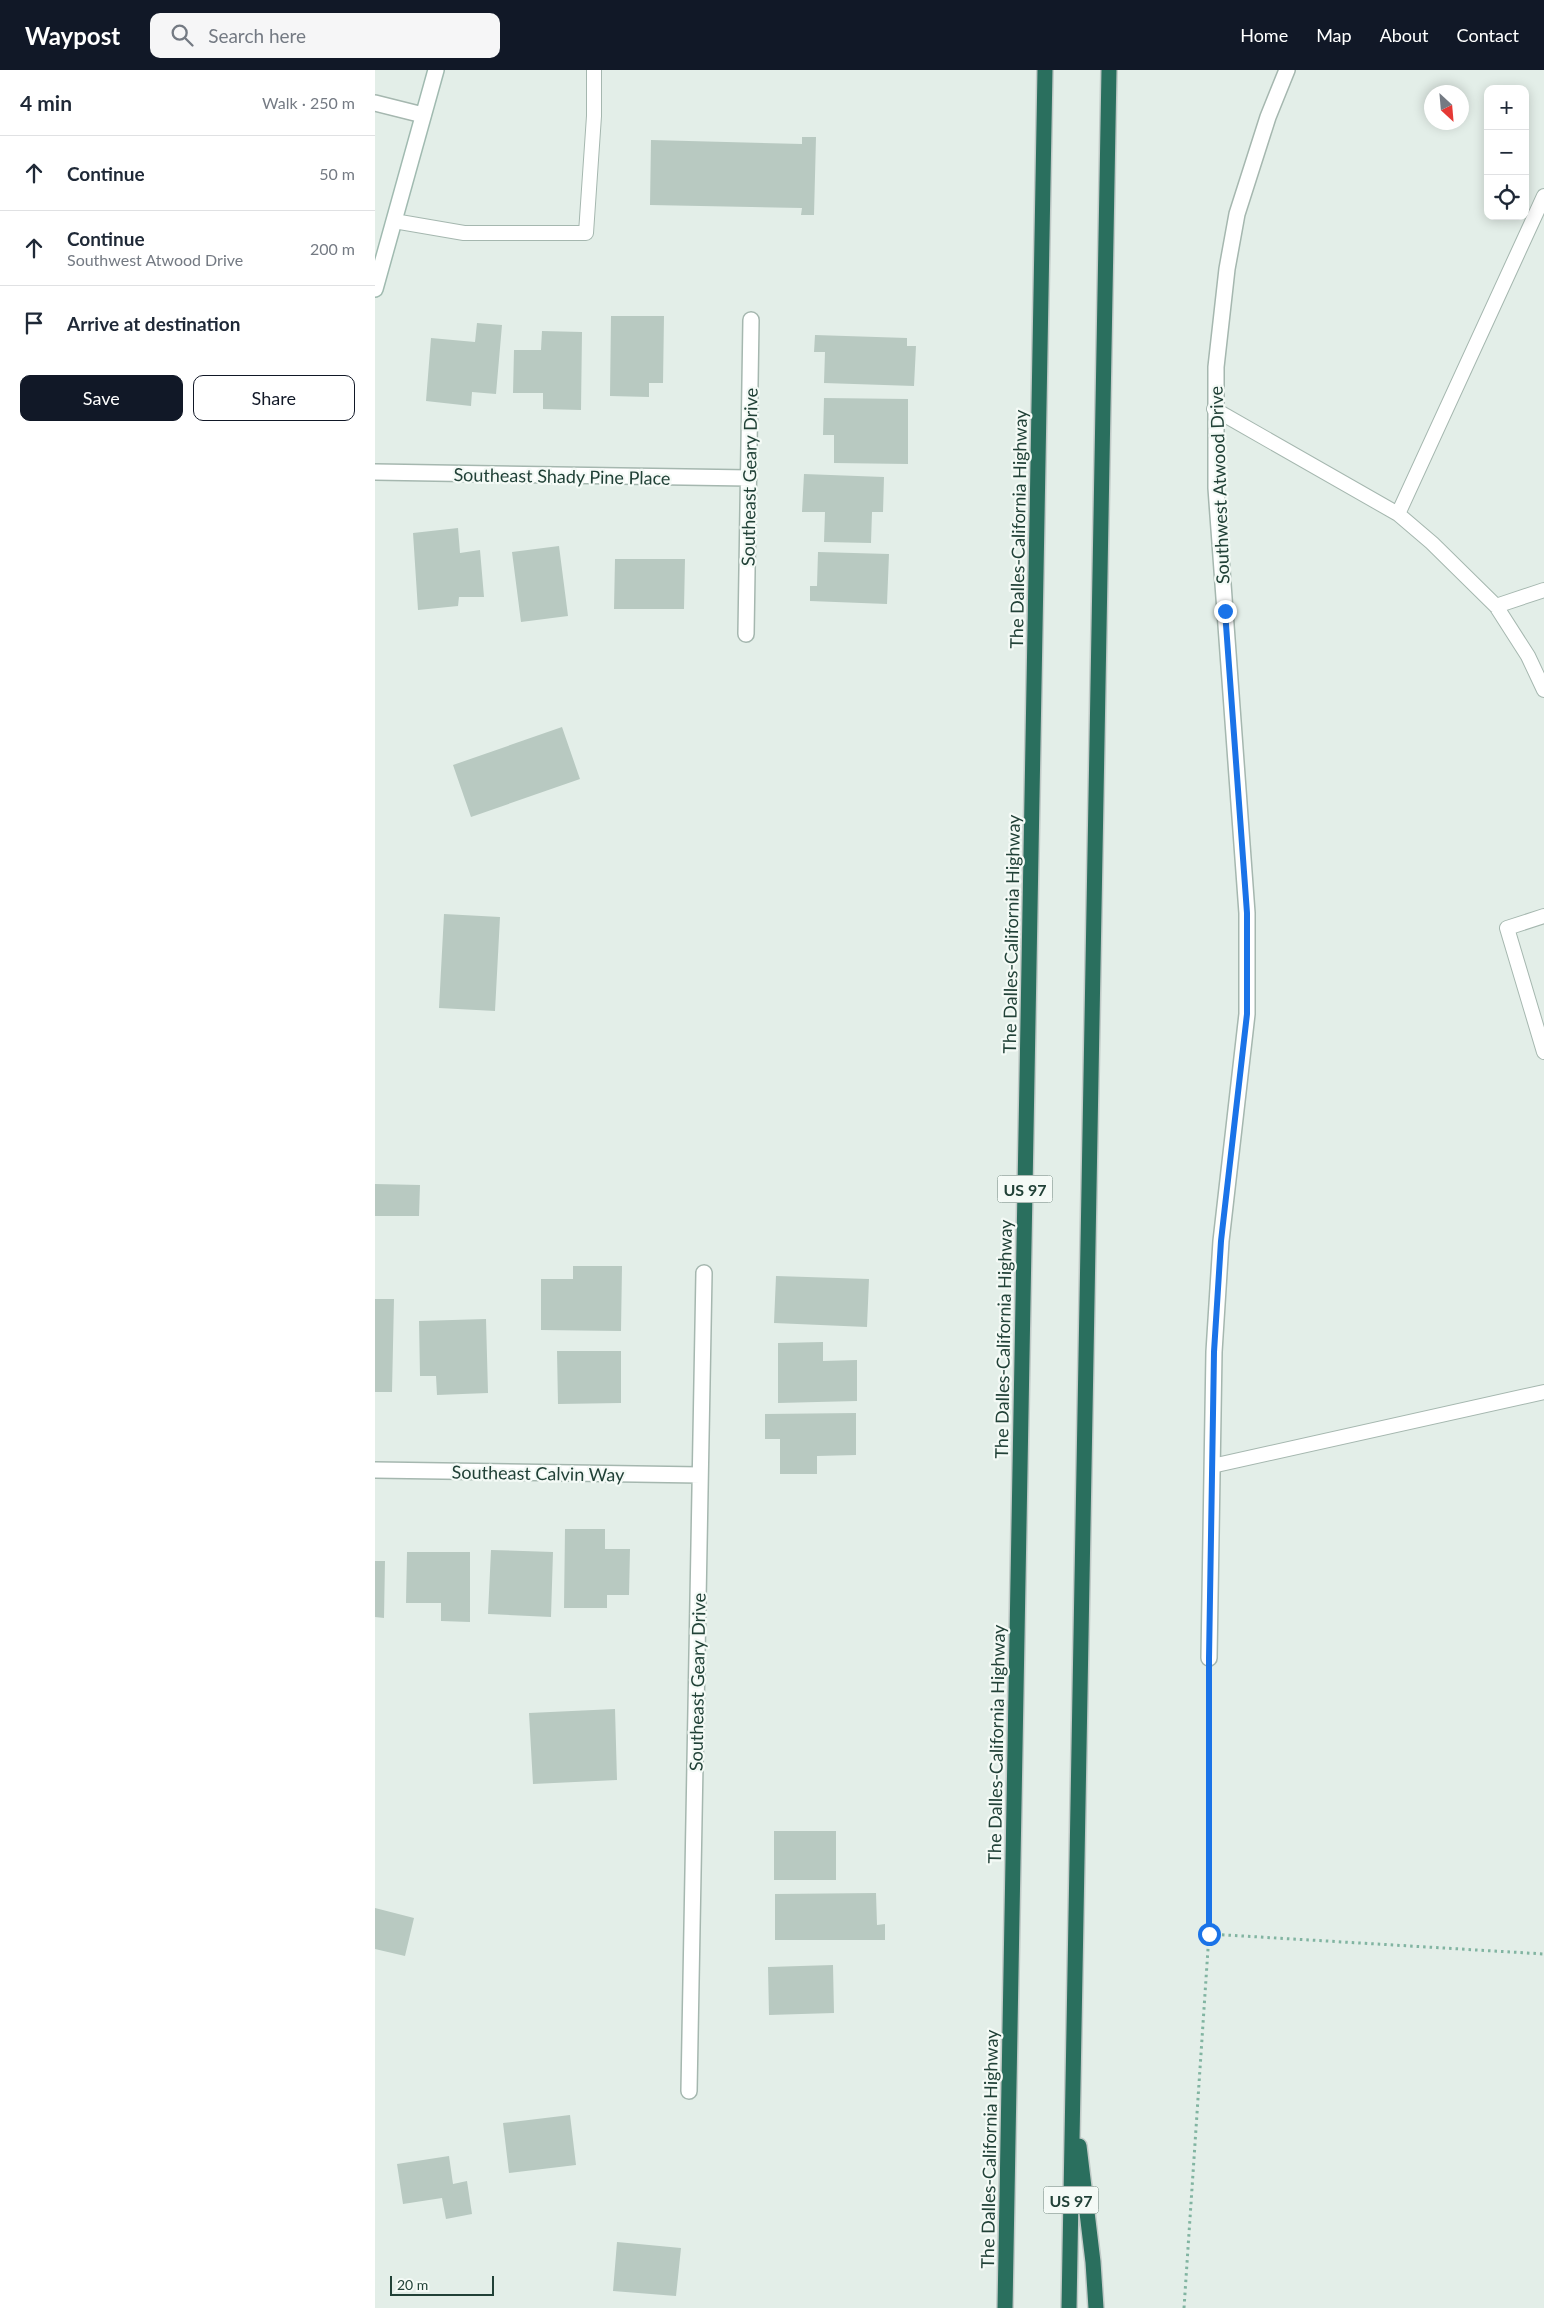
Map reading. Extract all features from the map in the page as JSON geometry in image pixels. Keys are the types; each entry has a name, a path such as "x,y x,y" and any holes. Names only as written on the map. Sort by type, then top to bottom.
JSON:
{"highway":[{"name":"The Dalles-California Highway","path":"1005,2308 1045,70"},
{"name":"US 97","path":"1069,2308 1109,70"},
{"path":"1073,2093 1093,2262 1096,2308"}],"street":[{"name":"Southwest Atwood Drive","path":"1209,1658 1214,1352 1221,1241 1247,1014 1247,913 1215,488 1214,409 1220,324 1237,214 1268,117 1287,70"},
{"path":"375,290 423,116 433,71"},
{"path":"375,103 423,116"},
{"name":"Southeast Geary Drive","path":"746,634 751,320"},
{"name":"Southeast Shady Pine Place","path":"375,472 749,478"},
{"name":"Southeast Geary Drive","path":"689,2091 704,1273"},
{"name":"Southeast Calvin Way","path":"375,1470 700,1475"}],"lane":[{"path":"394,221 464,233 586,233 594,116 594,70"},
{"path":"1398,514 1544,196"},
{"path":"1214,409 1398,514 1432,543 1496,606 1528,656 1544,690"},
{"path":"1496,606 1544,590"},
{"path":"1544,916 1507,928 1544,1052"},
{"path":"1212,1466 1544,1392"}],"path":[{"path":"1184,2308 1209,1934 1209,1658"},
{"path":"1209,1934 1544,1954"}],"building":[{"path":"802,137 816,137 814,215 801,215 802,208 650,205 651,140 802,144"},
{"path":"611,316 664,316 663,383 649,383 649,397 610,396"},
{"path":"477,323 502,325 496,394 472,392 471,406 426,401 431,338 475,342"},
{"path":"542,331 582,332 581,410 543,409 543,393 513,393 514,350 541,350"},
{"path":"815,335 907,338 907,346 916,346 914,386 824,383 825,352 814,352"},
{"path":"824,398 908,399 908,464 834,463 834,435 823,435"},
{"path":"804,474 884,477 883,512 872,512 871,543 824,542 825,512 802,512"},
{"path":"458,528 460,553 480,550 484,597 459,597 458,606 418,610 413,533"},
{"path":"559,546 568,616 521,622 512,552"},
{"path":"818,552 889,554 887,604 810,601 810,586 817,586"},
{"path":"615,559 685,559 684,609 614,609"},
{"path":"562,727 580,779 471,817 453,765"},
{"path":"444,914 500,917 495,1011 439,1008"},
{"path":"375,1184 420,1185 419,1216 375,1216"},
{"path":"573,1266 622,1266 621,1331 541,1330 541,1279 573,1279"},
{"path":"776,1276 869,1279 867,1327 774,1323"},
{"path":"375,1299 394,1299 392,1392 375,1392"},
{"path":"486,1319 488,1393 437,1395 436,1376 420,1376 419,1321"},
{"path":"823,1342 823,1361 857,1360 857,1401 778,1403 778,1343"},
{"path":"557,1351 621,1351 621,1403 558,1404"},
{"path":"856,1413 856,1455 817,1456 817,1474 780,1474 780,1439 765,1439 765,1414"},
{"path":"565,1529 605,1529 605,1549 630,1549 629,1595 607,1595 607,1608 564,1608"},
{"path":"491,1550 553,1552 551,1617 488,1614"},
{"path":"407,1552 470,1552 470,1622 441,1621 441,1603 406,1603"},
{"path":"375,1561 385,1561 384,1618 375,1617"},
{"path":"615,1709 617,1780 533,1784 529,1713"},
{"path":"774,1831 836,1831 836,1880 774,1880"},
{"path":"876,1893 877,1925 885,1924 885,1940 775,1940 775,1894"},
{"path":"375,1908 414,1918 405,1956 375,1949"},
{"path":"833,1965 834,2013 769,2015 768,1967"},
{"path":"570,2115 576,2165 509,2173 503,2123"},
{"path":"449,2156 453,2184 467,2181 472,2214 446,2219 442,2198 403,2204 397,2164"},
{"path":"617,2242 681,2248 676,2296 613,2291"}],"route":[{"path":"1209,1934 1209,1658 1214,1352 1221,1241 1247,1014 1247,913 1225,611"}]}
